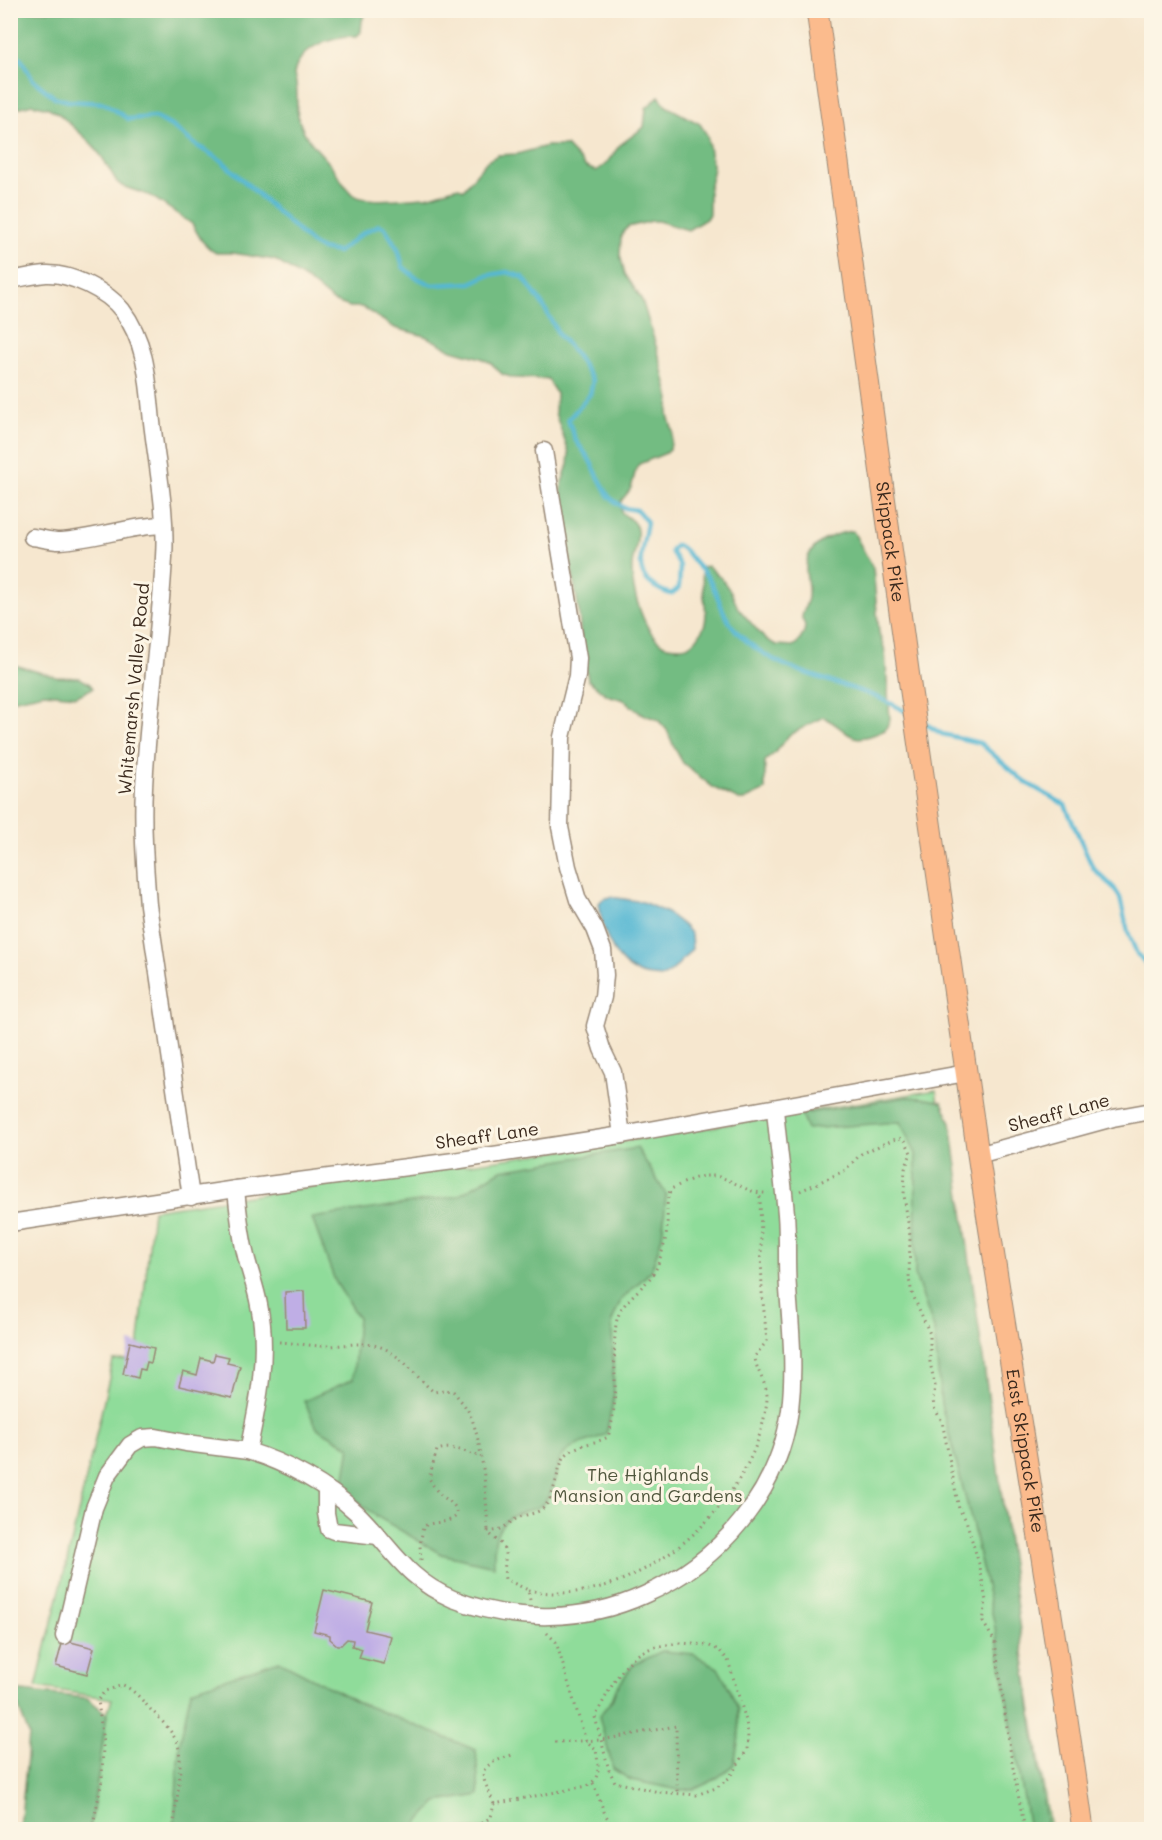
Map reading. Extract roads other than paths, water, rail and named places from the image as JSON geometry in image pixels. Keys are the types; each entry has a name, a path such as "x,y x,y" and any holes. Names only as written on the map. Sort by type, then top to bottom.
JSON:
{"main road":[{"name":"Skippack Pike","path":"817,10 966,1072"},
{"name":"East Skippack Pike","path":"966,1072 1008,1352 1062,1675 1083,1830"}],"street":[{"name":"Whitemarsh Valley Road","path":"10,280 48,274 80,281 109,296 131,323 145,358 163,525 164,555 144,789 145,857 148,905 191,1197"},
{"path":"544,451 578,658 577,676 562,737 560,827 568,867 578,900 596,929 603,950 605,975 603,997 595,1026 602,1049 613,1072 622,1135"},
{"path":"32,537 57,541 163,525"},
{"name":"Sheaff Lane","path":"10,1223 622,1135 775,1109 966,1072"},
{"path":"64,1636 94,1508 107,1476 130,1445 141,1438 156,1437 248,1451 266,1457 326,1489 355,1511 401,1564 416,1576 441,1593 483,1608 551,1617 601,1610 626,1603 673,1581 699,1564 737,1527 769,1478 779,1455 790,1410 793,1344 788,1288 786,1214 775,1109"},
{"name":"Sheaff Lane","path":"978,1155 1113,1118 1152,1111"},
{"path":"236,1189 245,1252 260,1306 262,1340 259,1395 248,1451"},
{"path":"326,1489 329,1529 334,1532 378,1536"}],"water":[{"path":"611,897 643,902 667,913 691,934 692,949 674,969 661,977 639,973 629,968 613,950 604,927 599,903"}],"waterway":[{"path":"10,51 21,59 33,80 54,97 68,101 104,103 128,119 155,117 173,127 222,161 311,243 321,249 338,252 363,233 379,225 385,228 398,249 403,267 415,277 432,285 471,283 485,276 507,272 523,277 544,307 559,335 593,381 590,394 568,420 576,441 588,457 609,497 624,508 637,510 647,522 641,566 648,582 671,594 679,588 680,566 671,551 676,545 679,546 709,578 732,626 756,649 798,670 866,693 908,713"},
{"path":"923,722 942,734 980,743 1025,782 1065,805 1093,868 1114,888 1120,898 1128,932 1137,954 1152,970"}],"park label":[{"name":"The Highlands Mansion and Gardens","path":"648,1485"}]}
